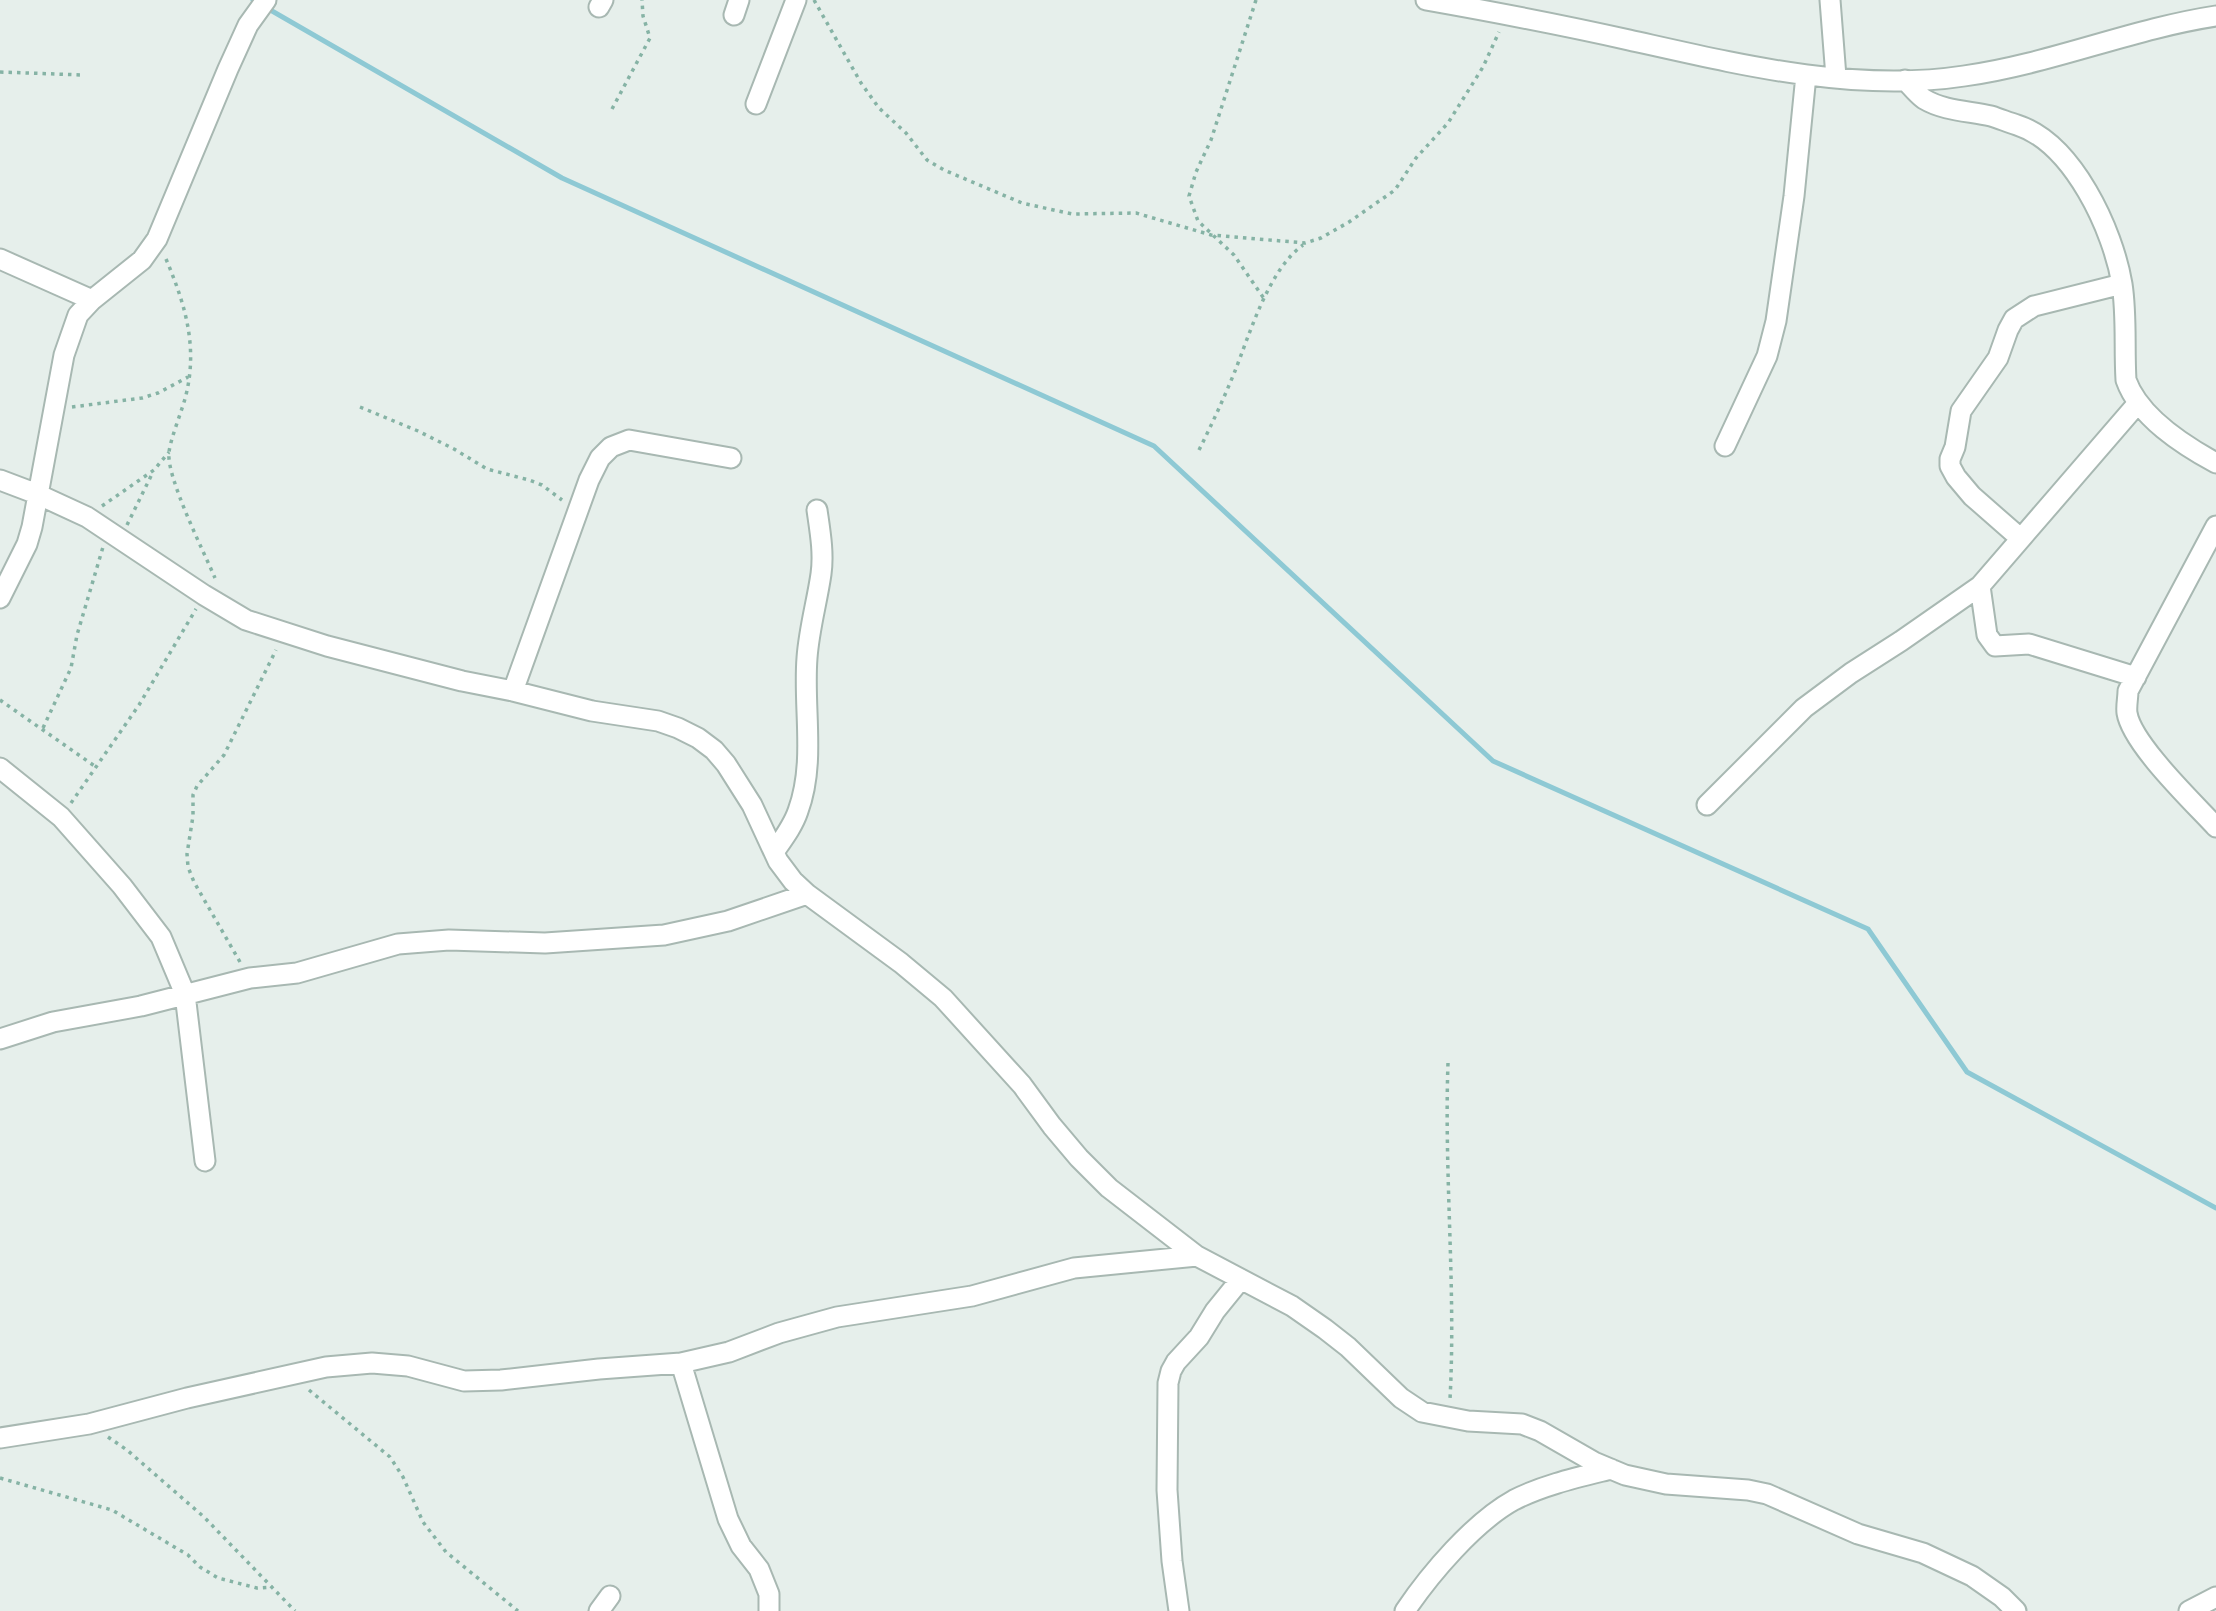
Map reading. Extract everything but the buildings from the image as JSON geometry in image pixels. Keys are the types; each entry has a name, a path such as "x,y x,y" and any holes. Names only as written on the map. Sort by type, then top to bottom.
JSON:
{"street":[{"path":"0,598 27,544 36,509 64,355 78,315 92,300 142,261 157,239 228,69 248,26 266,0"},
{"path":"757,104 796,0"},
{"path":"1426,0 1507,14 1748,67 1806,75 1905,80 1963,77 2056,56 2179,22 2216,16"},
{"path":"1830,0 1836,77"},
{"path":"1725,446 1767,356 1776,321 1794,196 1806,75"},
{"path":"1905,80 1922,97 1936,105 1992,116 2028,128 2050,145 2073,170 2098,210 2110,238 2122,284 2126,380 2131,394 2168,432 2216,463"},
{"path":"0,258 92,300"},
{"path":"2020,538 1972,496 1950,466 1961,411 1998,358 2014,319 2024,311 2122,284"},
{"path":"1707,804 1804,708 1980,586 2138,403"},
{"path":"513,691 577,512 600,458 611,447 629,440 731,458"},
{"path":"0,480 87,517 246,620 327,646 462,681 592,711 658,721 678,727 698,738 726,764 751,805 783,869 807,894 901,963 943,998 1023,1085 1052,1126 1109,1188 1196,1256 1292,1306 1325,1329 1348,1347 1401,1398 1422,1412 1448,1419 1522,1424 1625,1475 1666,1484 1748,1490 1767,1494 1858,1534 1923,1553 1972,1576 2002,1597 2016,1611"},
{"path":"774,852 797,813 804,789 809,730 807,659 822,571 817,510"},
{"path":"2216,526 2128,691 2126,712 2133,730 2153,756 2216,827"},
{"path":"1980,586 1987,635 1995,646 2029,644 2136,677"},
{"path":"0,768 61,817 122,886 161,937 185,994 205,1161"},
{"path":"0,1039 53,1022 141,1006 250,978 297,973 398,944 449,940 545,943 664,935 728,921 807,894"},
{"path":"0,1438 89,1424 288,1373 326,1367 372,1363 408,1366 464,1381 681,1363 730,1352 779,1333 837,1317 972,1296 1073,1268 1196,1256"},
{"path":"1179,1611 1167,1490 1168,1384 1176,1362 1199,1338 1215,1311 1241,1279"},
{"path":"681,1363 728,1520 741,1546 759,1569 769,1594 769,1611"},
{"path":"1405,1611 1447,1558 1503,1507 1516,1499 1575,1478 1611,1469"},
{"path":"2189,1611 2216,1597"}],"path":[{"path":"612,109 650,38 643,16 642,0"},
{"path":"814,0 861,83 879,108 906,133 927,160 1022,204 1072,214 1136,213 1211,235 1305,243 1321,238 1349,222 1395,190 1416,158 1448,123 1483,67 1507,14"},
{"path":"1256,0 1211,140 1189,195 1198,221 1234,255 1265,300"},
{"path":"0,72 83,75"},
{"path":"43,728 71,668 77,635 114,536 154,470 169,452 179,423 188,377 191,339 182,296 157,239"},
{"path":"1199,450 1236,370 1251,326 1287,260 1305,243"},
{"path":"53,409 142,398 188,377"},
{"path":"360,407 418,431 487,470 542,485 577,512"},
{"path":"169,452 171,473 228,609"},
{"path":"87,517 154,470"},
{"path":"61,817 139,705 204,595"},
{"path":"250,978 194,882 188,867 187,854 195,790 224,755 285,633"},
{"path":"0,699 96,767"},
{"path":"1448,1063 1446,1108 1453,1343 1448,1419"},
{"path":"288,1373 390,1457 403,1477 423,1522 446,1552 518,1611"},
{"path":"89,1424 127,1450 204,1517 295,1611"},
{"path":"0,1478 112,1510 188,1555 200,1567 218,1578 257,1588 273,1587"}],"waterway":[{"path":"253,0 562,178 1154,446 1493,761 1868,929 1967,1072 2216,1208"}]}
